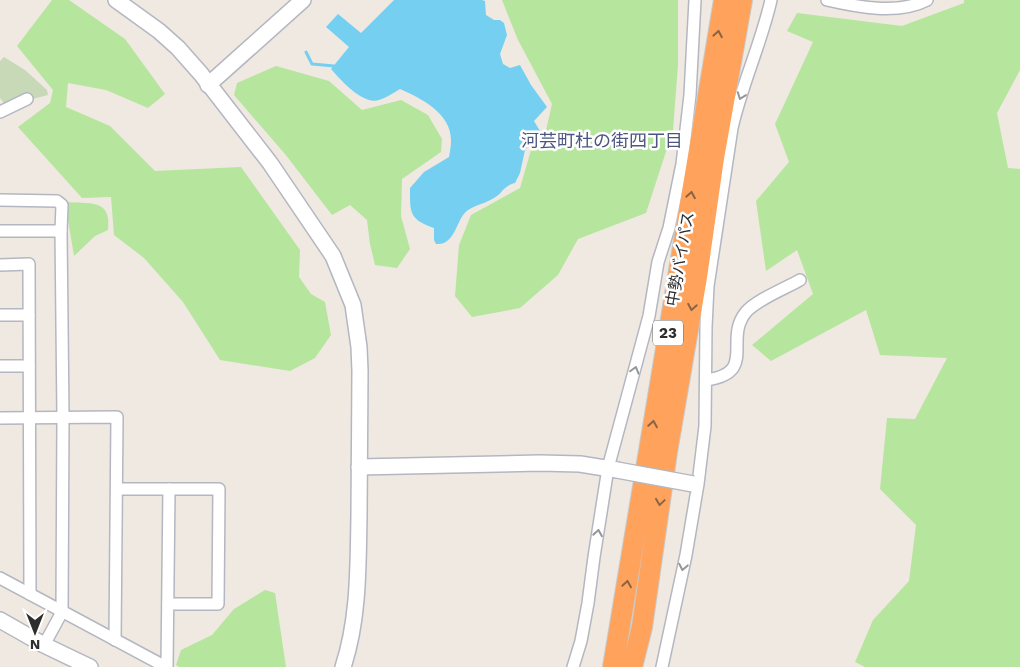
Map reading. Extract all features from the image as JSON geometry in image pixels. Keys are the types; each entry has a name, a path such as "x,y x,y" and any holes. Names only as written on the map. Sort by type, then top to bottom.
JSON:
{"highway":[{"name":"中勢バイパス","path":"613,667 724,0"},
{"name":"中勢バイパス","path":"632,667 642,627 667,452 697,277 714,158 742,0"},
{"path":"604,667 622,616"},
{"path":"638,667 642,627"}],"street":[{"path":"116,0 166,36 201,74 270,163 333,256 353,305 359,347 356,604 343,667"},
{"path":"208,85 303,0"},
{"path":"573,667 581,641 594,557 613,469 649,316 658,262 668,228 682,164 690,95 695,0"},
{"path":"662,667 686,555 705,426 708,286 732,128 771,0"},
{"path":"827,0 860,7 888,8 911,5 927,0"},
{"path":"0,112 27,99"},
{"path":"0,200 56,200 62,205 62,612 44,645"},
{"path":"0,231 61,231"},
{"path":"0,264 29,264 30,594"},
{"path":"706,380 715,379 730,373 737,362 738,329 746,312 800,280"},
{"path":"0,315 29,315"},
{"path":"0,366 29,366"},
{"path":"0,418 117,417 118,489 115,640"},
{"path":"359,467 540,463 580,464 696,484"},
{"path":"118,489 219,489 218,604 168,604"},
{"path":"0,578 167,667 169,489"},
{"path":"0,620 44,645 90,667"}],"green space":[{"path":"52,0 69,0 125,39 165,94 148,108 106,90 68,83 66,107 110,126 155,171 241,167 300,250 299,277 311,294 325,302 331,335 315,358 290,371 220,360 183,302 144,258 114,235 111,197 82,198 18,127 50,103 53,90 17,46"},
{"path":"502,0 678,0 678,65 673,130 646,213 578,239 558,275 520,308 472,317 455,296 459,245 471,215 520,188 531,150 544,139 552,104 518,40"},
{"path":"964,0 1020,0 1020,70 997,113 1008,168 1020,169 1020,667 865,667 855,662 873,620 909,581 916,525 880,489 887,418 915,419 947,358 880,355 866,310 771,361 752,345 813,294 797,250 766,271 756,201 789,162 775,124 813,42 787,31 797,13 902,26 964,3"},
{"path":"4,57 25,70 47,90 48,95 6,106 0,98 0,61"},
{"path":"276,66 329,81 362,110 401,100 428,115 442,139 441,152 402,179 401,216 410,249 397,268 375,265 367,220 350,205 332,215 285,154 234,95 237,83"},
{"path":"65,202 97,205 106,212 108,220 108,230 95,236 74,256"},
{"path":"265,590 275,593 286,667 179,667 176,665 181,650 212,635 234,609"}],"water":[{"path":"394,0 485,1 486,15 504,23 507,35 500,54 503,64 510,68 520,65 531,85 547,107 534,121 540,131 525,150 520,173 515,183 508,186 494,198 468,210 452,236 443,243 436,244 434,228 415,218 410,204 410,188 424,172 449,157 450,131 441,115 426,102 400,89 379,100 372,101 366,99 352,90 331,69 349,47 326,27 338,14 361,33"}],"waterway":[{"path":"306,52 312,64 334,66"}],"district":[{"name":"河芸町杜の街四丁目","path":"602,140"}]}
